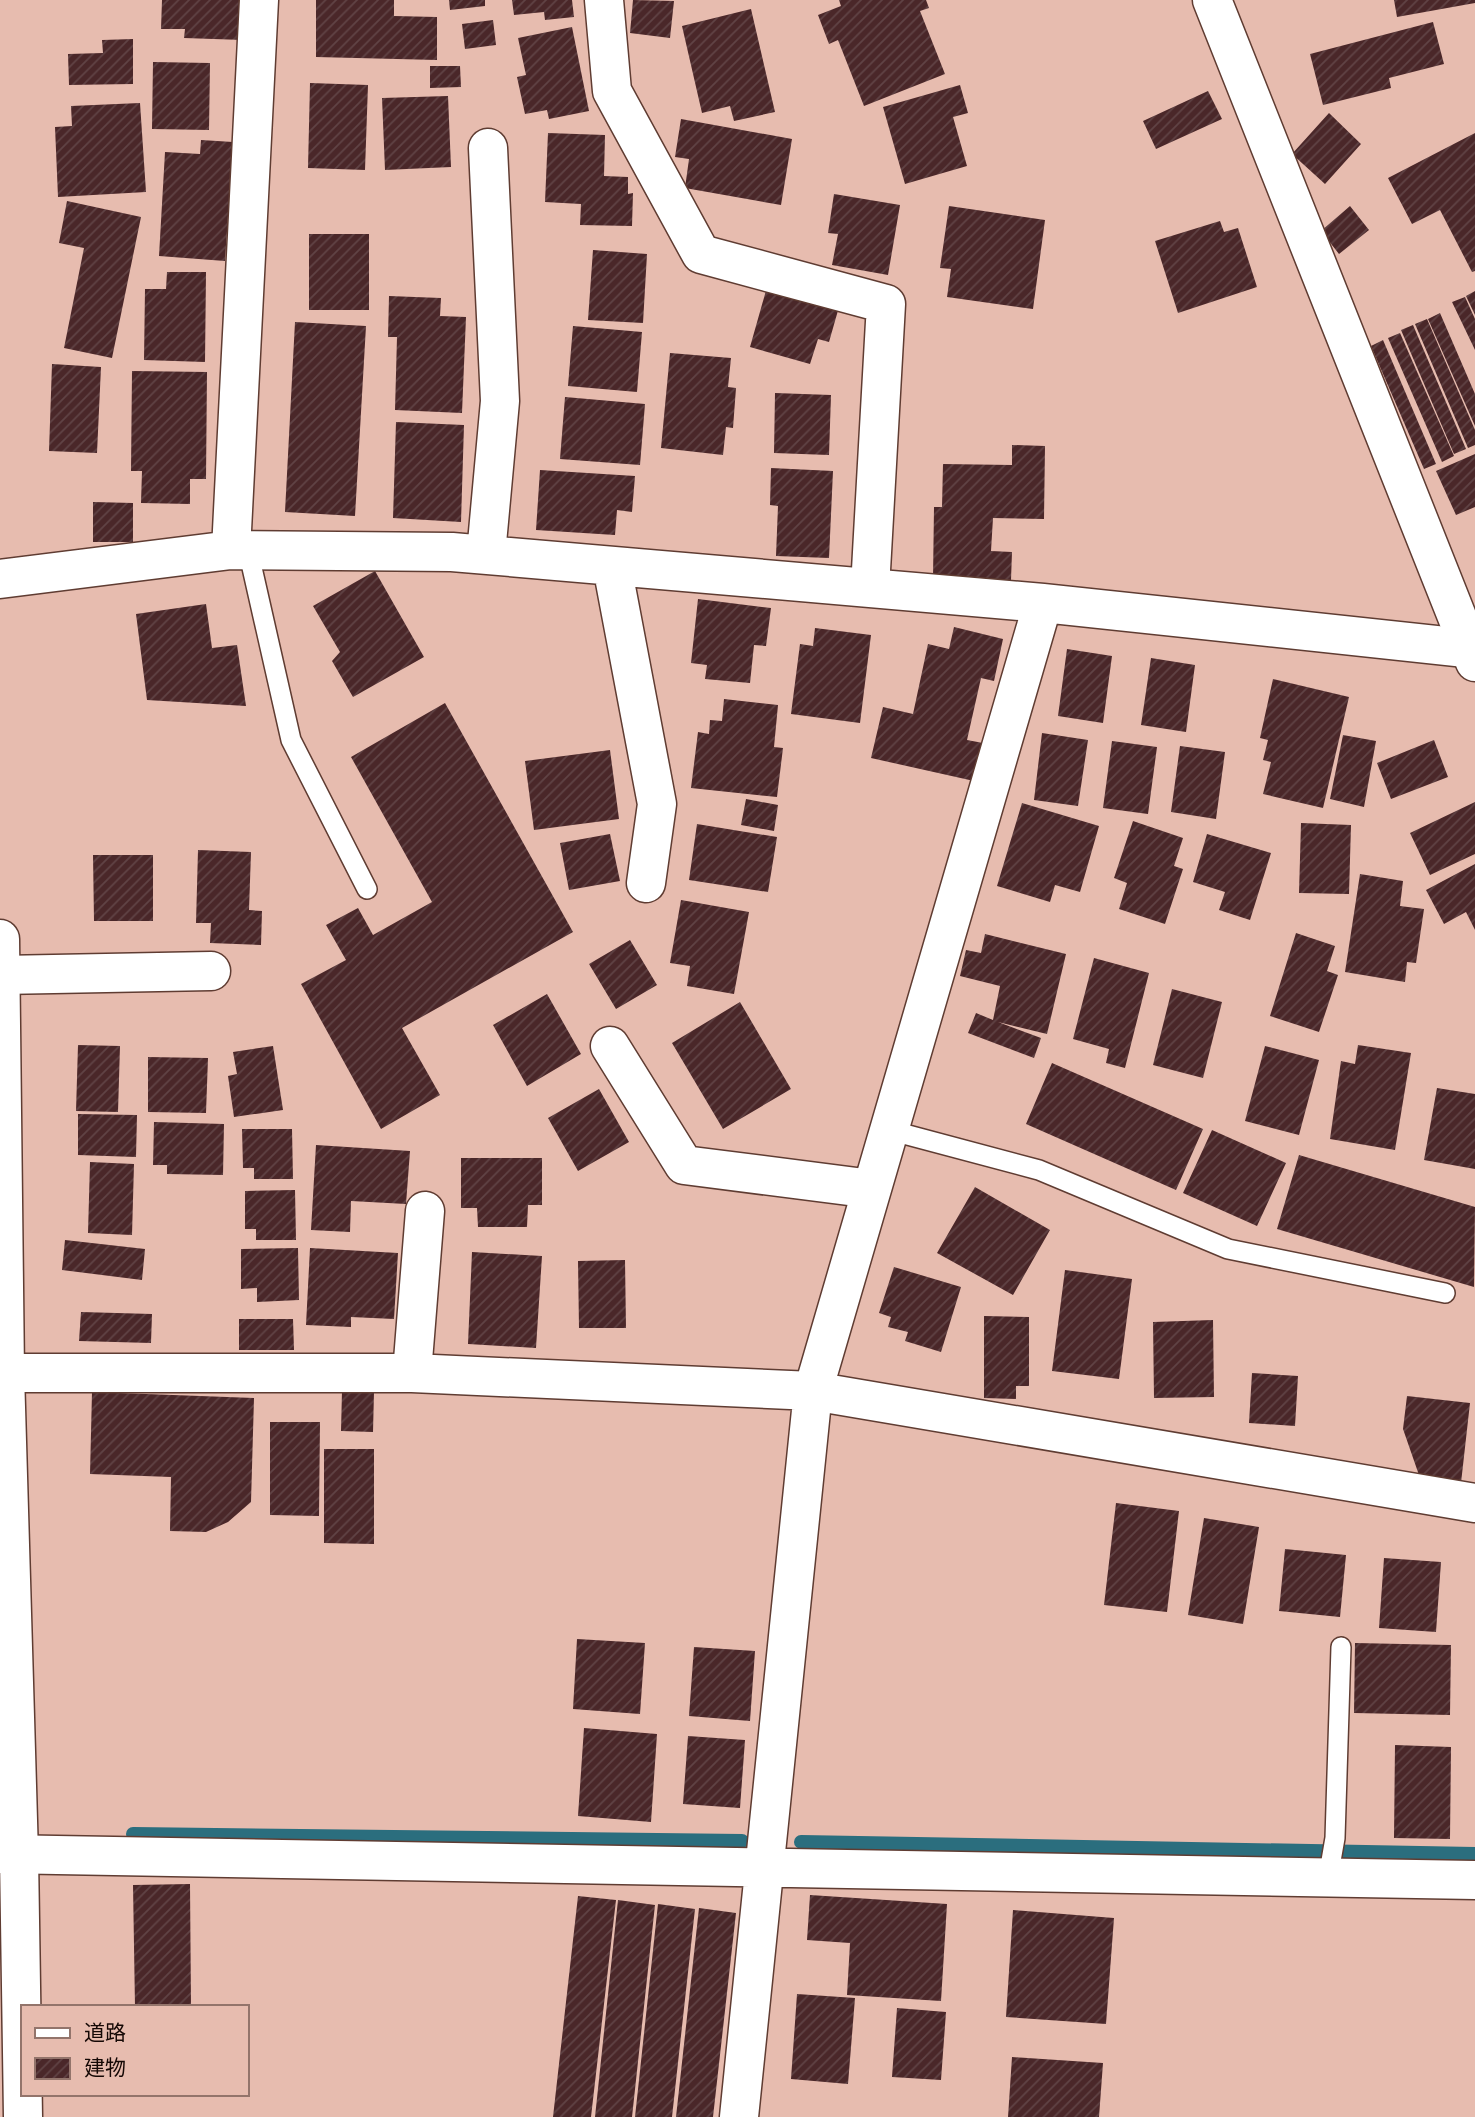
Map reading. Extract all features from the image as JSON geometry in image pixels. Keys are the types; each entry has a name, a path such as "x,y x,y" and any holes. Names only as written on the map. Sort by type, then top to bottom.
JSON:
{"street":[{"path":"239,550 259,0"},
{"path":"604,0 612,91 701,254 886,304 870,589"},
{"path":"0,579 239,550 486,554 1043,603 1473,653 1212,0"},
{"path":"486,554 500,401 488,148"},
{"path":"612,566 657,804 646,883"},
{"path":"739,2117 813,1391 1043,603"},
{"path":"0,939 10,1855 21,2077"},
{"path":"1,975 211,971"},
{"path":"610,1046 684,1165 872,1189"},
{"path":"412,1373 425,1211"},
{"path":"4,1359 412,1373 813,1391 1475,1503"},
{"path":"10,1855 1329,1873 1475,1880"},
{"path":"22,2096 23,2117"}],"lane":[{"path":"239,550 291,740 367,889"},
{"path":"889,1130 1039,1170 1228,1249 1445,1293"},
{"path":"1329,1873 1335,1838 1341,1647"}],"building":[{"path":"162,0 244,0 243,40 184,38 185,29 161,29"},
{"path":"316,0 394,0 394,16 437,17 437,60 316,57"},
{"path":"449,0 485,0 485,6 450,10"},
{"path":"512,0 572,0 574,17 545,20 544,12 514,15"},
{"path":"633,0 674,1 670,38 630,33"},
{"path":"839,0 926,0 929,8 920,11 945,74 864,106 838,40 829,44 818,15 841,6"},
{"path":"1394,0 1475,0 1475,3 1397,17"},
{"path":"751,9 775,112 734,121 730,106 702,113 682,26"},
{"path":"493,20 496,45 465,49 462,24"},
{"path":"1433,22 1444,64 1389,78 1391,88 1323,105 1310,54"},
{"path":"572,27 589,111 549,119 547,110 525,114 517,77 526,75 518,38"},
{"path":"133,39 133,84 69,85 68,54 103,53 102,40"},
{"path":"153,62 210,63 209,130 152,129"},
{"path":"430,66 460,66 461,87 430,88"},
{"path":"310,83 368,85 365,170 308,168"},
{"path":"960,85 968,113 953,117 967,166 905,184 883,107"},
{"path":"1208,91 1222,119 1156,149 1143,121"},
{"path":"448,96 451,167 385,170 382,98"},
{"path":"140,103 146,192 58,197 55,127 72,126 71,106"},
{"path":"1329,113 1361,144 1325,184 1292,154"},
{"path":"681,119 792,139 781,205 685,188 689,159 675,157"},
{"path":"548,133 605,135 604,176 628,177 628,194 633,193 632,226 580,225 581,204 545,202"},
{"path":"1475,133 1475,271 1472,272 1440,210 1412,224 1388,178"},
{"path":"201,140 233,142 225,261 159,256 165,152 200,154"},
{"path":"834,194 900,205 888,275 832,265 838,234 828,233"},
{"path":"67,201 141,217 112,358 64,348 84,248 59,243"},
{"path":"949,206 1045,220 1033,309 947,297 951,269 940,268"},
{"path":"1350,206 1369,230 1339,254 1321,231"},
{"path":"1220,221 1224,232 1238,228 1257,287 1178,313 1155,241"},
{"path":"309,234 369,234 369,310 309,310"},
{"path":"593,250 647,254 643,323 588,320"},
{"path":"167,272 206,272 205,362 144,360 145,289 166,289"},
{"path":"767,287 839,307 829,342 818,339 810,364 750,347"},
{"path":"1475,291 1475,315 1466,296"},
{"path":"389,296 441,298 440,316 466,317 462,413 395,410 397,337 388,337"},
{"path":"1465,297 1475,319 1475,350 1452,302"},
{"path":"1440,313 1475,394 1475,426 1428,319"},
{"path":"1427,319 1475,430 1475,445 1468,448 1415,324"},
{"path":"295,322 366,326 355,516 285,512"},
{"path":"1413,325 1466,449 1454,454 1401,330"},
{"path":"573,326 642,332 637,392 568,386"},
{"path":"1400,333 1454,456 1442,462 1388,338"},
{"path":"1383,340 1436,464 1424,469 1371,346"},
{"path":"670,353 731,358 728,387 736,388 733,428 726,427 723,455 661,448"},
{"path":"52,364 101,367 97,453 49,451"},
{"path":"132,371 207,372 206,479 190,479 190,504 141,503 142,471 131,471"},
{"path":"775,393 831,395 829,455 774,453"},
{"path":"565,397 645,404 640,465 560,459"},
{"path":"396,422 464,425 461,522 393,518"},
{"path":"1012,445 1045,446 1044,519 993,518 991,551 1012,552 1011,580 933,578 934,507 942,507 943,464 1012,465"},
{"path":"1475,454 1475,507 1456,515 1436,471"},
{"path":"771,468 833,471 829,558 776,556 778,506 770,505"},
{"path":"540,470 635,476 632,512 617,510 615,535 536,530"},
{"path":"93,502 133,503 133,542 93,542"},
{"path":"375,571 424,657 353,697 332,661 340,652 313,606"},
{"path":"698,599 771,608 766,646 754,645 750,683 705,679 707,665 691,663"},
{"path":"206,604 212,648 237,645 246,706 147,700 136,614"},
{"path":"954,627 1003,639 994,681 981,678 967,740 983,743 974,781 871,758 883,707 913,714 928,644 949,649"},
{"path":"815,628 871,635 860,723 791,714 800,644 813,646"},
{"path":"1067,649 1112,656 1103,723 1058,716"},
{"path":"1151,658 1195,665 1186,732 1141,725"},
{"path":"1273,679 1349,697 1323,808 1263,794 1271,762 1263,760 1268,740 1260,738"},
{"path":"724,699 778,705 774,747 783,748 777,797 691,788 698,732 709,734 710,720 722,721"},
{"path":"445,703 573,932 402,1028 440,1095 381,1129 301,984 346,960 326,925 358,908 373,935 432,902 351,757"},
{"path":"1042,733 1088,740 1078,806 1034,800"},
{"path":"1343,735 1376,741 1364,807 1330,799"},
{"path":"1434,740 1448,777 1391,799 1377,763"},
{"path":"1112,741 1157,747 1148,814 1103,808"},
{"path":"1180,746 1225,752 1216,819 1171,812"},
{"path":"610,750 619,819 534,830 525,761"},
{"path":"746,799 778,805 774,831 741,825"},
{"path":"1475,802 1475,854 1430,875 1410,833"},
{"path":"1022,803 1099,826 1080,892 1055,885 1050,902 997,886"},
{"path":"1133,821 1183,838 1174,866 1183,869 1165,924 1119,909 1127,883 1114,878"},
{"path":"1301,823 1351,825 1349,894 1299,893"},
{"path":"697,824 777,837 768,892 689,880"},
{"path":"610,834 620,881 569,890 560,843"},
{"path":"1207,834 1271,853 1250,920 1219,910 1225,892 1193,882"},
{"path":"198,850 251,852 249,910 262,911 261,945 210,943 211,923 196,923"},
{"path":"93,855 153,855 153,921 94,921"},
{"path":"1475,864 1475,930 1466,912 1444,924 1426,890"},
{"path":"1360,874 1403,881 1400,906 1424,909 1416,963 1407,962 1405,982 1345,972"},
{"path":"681,900 749,912 734,994 687,986 690,966 670,963"},
{"path":"1296,933 1335,946 1327,971 1338,975 1319,1032 1270,1016"},
{"path":"985,934 1066,954 1047,1034 998,1022 1041,1038 1034,1058 968,1033 976,1013 993,1020 1000,986 960,976 966,950 981,953"},
{"path":"630,940 657,985 616,1009 589,964"},
{"path":"1094,958 1149,973 1125,1068 1106,1063 1109,1049 1073,1039"},
{"path":"1172,989 1222,1002 1203,1078 1153,1065"},
{"path":"547,994 581,1054 527,1086 493,1025"},
{"path":"740,1002 791,1089 723,1129 672,1043"},
{"path":"78,1045 120,1046 118,1112 76,1111"},
{"path":"1358,1045 1411,1053 1395,1150 1330,1139 1341,1061 1355,1064"},
{"path":"273,1046 283,1110 234,1117 228,1076 237,1074 233,1052"},
{"path":"1265,1046 1319,1060 1299,1135 1245,1121"},
{"path":"148,1057 208,1058 206,1113 148,1112"},
{"path":"1052,1063 1203,1129 1176,1190 1026,1124"},
{"path":"1437,1088 1475,1094 1475,1169 1424,1160"},
{"path":"599,1089 629,1142 578,1171 548,1118"},
{"path":"78,1114 137,1115 136,1157 78,1155"},
{"path":"154,1122 224,1124 223,1175 167,1174 167,1165 153,1165"},
{"path":"242,1129 292,1129 293,1179 254,1179 254,1168 243,1168"},
{"path":"1212,1130 1286,1163 1257,1226 1183,1193"},
{"path":"316,1145 410,1151 406,1204 351,1201 350,1232 311,1230"},
{"path":"1299,1155 1475,1207 1474,1287 1277,1229"},
{"path":"461,1158 542,1158 542,1205 528,1205 527,1227 478,1227 477,1208 461,1208"},
{"path":"90,1162 134,1164 132,1235 88,1233"},
{"path":"975,1187 1050,1230 1013,1295 937,1253"},
{"path":"295,1190 296,1240 256,1240 256,1229 245,1229 245,1191"},
{"path":"65,1240 145,1249 142,1280 62,1270"},
{"path":"298,1248 299,1300 257,1302 257,1288 241,1289 241,1249"},
{"path":"310,1248 398,1253 394,1319 351,1317 351,1327 306,1325"},
{"path":"472,1252 542,1256 536,1348 468,1344"},
{"path":"625,1260 626,1328 579,1328 578,1261"},
{"path":"894,1267 961,1287 941,1352 905,1341 908,1332 888,1327 891,1317 879,1313"},
{"path":"1065,1270 1132,1279 1119,1379 1052,1371"},
{"path":"81,1312 152,1314 151,1343 79,1341"},
{"path":"984,1316 1029,1317 1029,1386 1016,1386 1016,1399 984,1398"},
{"path":"239,1319 293,1319 294,1350 239,1350"},
{"path":"1213,1320 1214,1397 1154,1398 1153,1322"},
{"path":"1252,1373 1298,1376 1295,1426 1249,1423"},
{"path":"342,1391 374,1392 373,1432 341,1431"},
{"path":"92,1392 254,1398 251,1502 228,1522 206,1532 170,1531 171,1477 90,1474"},
{"path":"1407,1396 1470,1403 1461,1483 1420,1478 1403,1429"},
{"path":"270,1422 320,1422 319,1516 270,1515"},
{"path":"324,1449 374,1449 374,1544 324,1543"},
{"path":"1116,1503 1179,1511 1167,1612 1104,1605"},
{"path":"1204,1518 1259,1527 1243,1624 1188,1615"},
{"path":"1285,1549 1346,1555 1340,1617 1279,1611"},
{"path":"1384,1558 1441,1562 1436,1632 1379,1628"},
{"path":"577,1639 645,1643 640,1714 573,1709"},
{"path":"1355,1643 1451,1645 1450,1715 1354,1713"},
{"path":"694,1647 755,1651 750,1721 689,1716"},
{"path":"584,1728 657,1734 651,1822 578,1816"},
{"path":"688,1736 745,1740 740,1808 683,1804"},
{"path":"1395,1745 1451,1747 1450,1839 1394,1838"},
{"path":"190,1884 191,2005 135,2005 133,1885"},
{"path":"810,1895 947,1904 941,2001 847,1995 850,1943 807,1940"},
{"path":"578,1896 616,1900 591,2117 553,2117"},
{"path":"618,1900 655,1905 632,2117 595,2117"},
{"path":"658,1904 695,1909 672,2117 635,2117"},
{"path":"699,1908 736,1913 713,2117 676,2117"},
{"path":"1013,1910 1114,1918 1106,2024 1006,2017"},
{"path":"797,1994 855,1998 848,2084 791,2079"},
{"path":"897,2008 946,2012 941,2080 892,2077"},
{"path":"1012,2057 1103,2063 1099,2117 1008,2117"}],"waterway":[{"path":"133,1834 742,1841"},
{"path":"801,1842 1475,1854"}]}
